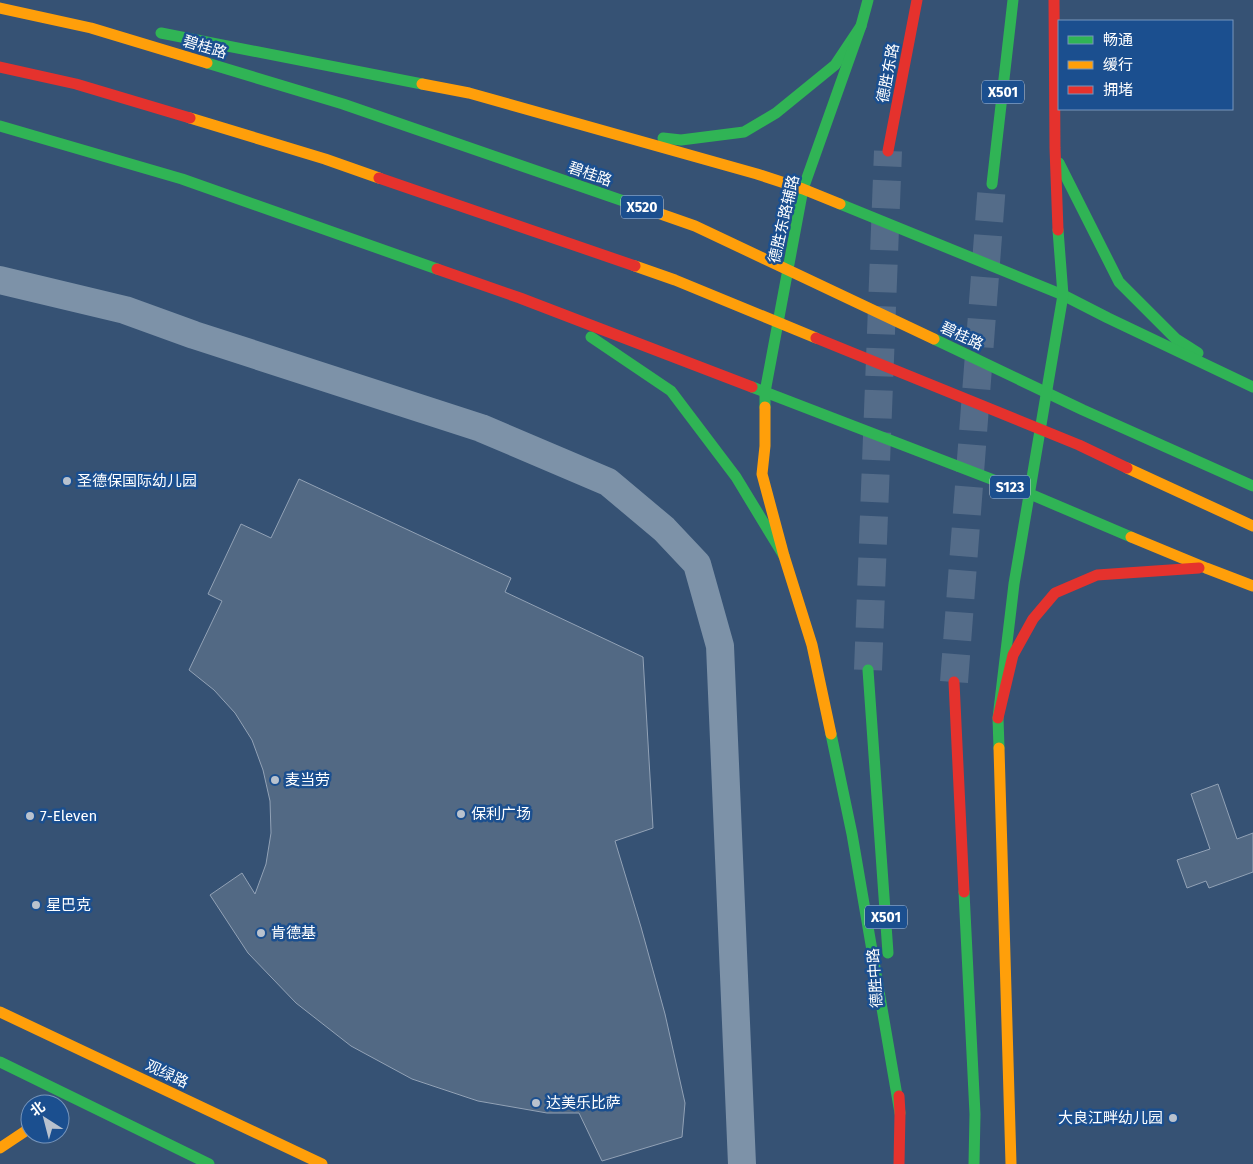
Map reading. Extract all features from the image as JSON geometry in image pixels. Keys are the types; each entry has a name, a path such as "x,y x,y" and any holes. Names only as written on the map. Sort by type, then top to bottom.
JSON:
{"main road":[{"name":"德胜东路辅路","path":"784,556 762,474 765,446 764,392 803,188 861,26 868,0"},
{"name":"德胜东路","path":"888,151 917,0"},
{"name":"X501","path":"992,184 1013,0"},
{"path":"1011,1164 998,718 1014,584 1063,295 1054,153 1054,0"},
{"path":"0,2 117,25"},
{"name":"碧桂路","path":"0,8 91,28 343,104 695,226 1083,410 1253,486"},
{"path":"609,132 682,140 744,132 776,113 835,65 861,26"},
{"path":"147,30 469,93 803,188 1063,295 1253,386"},
{"path":"0,67 76,84 325,158 674,280 1079,445 1253,526"},
{"path":"0,126 182,179 520,298 764,392"},
{"path":"1054,153 1119,282 1176,339 1253,386"},
{"path":"520,298 588,335 671,391 736,477 784,556 812,645 852,834 900,1113"},
{"name":"S123","path":"764,392 1030,494 1253,586"},
{"path":"998,718 1013,655 1033,619 1055,593 1097,575 1206,568"},
{"name":"德胜中路","path":"868,670 889,966"},
{"path":"954,682 975,1114 974,1164"},
{"name":"德胜中路","path":"891,995 900,1113 899,1164"},
{"name":"观绿路","path":"0,1012 322,1164"},
{"path":"0,1062 71,1101 209,1164"},
{"path":"0,1148 20,1135"}],"street":[{"path":"0,280 125,310 203,338 481,428 608,482 664,530 696,564 720,646 742,1164"}],"building":[{"name":"保利广场","path":"299,479 511,578 505,592 643,657 653,828 615,841 665,1014 685,1103 682,1137 602,1161 579,1113 547,1113 478,1101 412,1079 351,1046 296,1003 248,953 210,895 242,873 255,894 266,864 271,833 270,801 263,770 252,740 235,713 214,690 189,670 222,601 208,594 241,524 271,538"},
{"path":"1218,784 1237,839 1253,833 1253,872 1209,888 1206,881 1187,888 1177,860 1210,849 1191,794"}],"tunnel":[{"path":"868,670 888,151"},
{"path":"954,682 992,184"}],"traffic: fast":[{"path":"765,407 765,392 803,189 861,26 868,0"},
{"path":"992,184 1013,0"},
{"path":"663,138 681,140 744,132 776,113 835,65 861,26"},
{"path":"161,33 422,84"},
{"path":"207,63 343,104 635,205"},
{"path":"0,126 182,179 437,269"},
{"path":"1059,163 1119,282 1176,339 1198,353"},
{"path":"840,204 1063,295 1253,387"},
{"path":"999,748 998,718 1014,584 1063,295 1058,230"},
{"path":"591,337 671,391 736,477 784,556"},
{"path":"934,339 1083,410 1253,486"},
{"path":"752,387 1030,494 1131,537"},
{"path":"868,670 888,953"},
{"path":"831,734 852,834 900,1113"},
{"path":"964,892 975,1114 974,1164"},
{"path":"0,1062 209,1164"}],"traffic: slow":[{"path":"0,8 91,28 207,63"},
{"path":"422,84 469,93 757,174 803,189 840,204"},
{"path":"190,118 325,159 379,178"},
{"path":"635,205 695,226 934,339"},
{"path":"635,266 675,280 816,338"},
{"path":"765,407 765,446 762,474 784,556 812,645 831,734"},
{"path":"1127,468 1253,526"},
{"path":"1131,537 1253,586"},
{"path":"999,748 1011,1164"},
{"path":"0,1012 322,1164"},
{"path":"0,1148 20,1135"}],"traffic: jam":[{"path":"888,151 917,0"},
{"path":"1054,0 1055,148 1058,230"},
{"path":"0,67 76,84 190,118"},
{"path":"379,178 635,266"},
{"path":"437,269 520,298 752,387"},
{"path":"816,338 1079,445 1127,468"},
{"path":"998,718 1013,655 1033,619 1055,593 1097,575 1199,568"},
{"path":"954,682 964,892"},
{"path":"899,1096 899,1164"}],"place":[{"name":"圣德保国际幼儿园","path":"67,481"},
{"name":"麦当劳","path":"275,780"},
{"name":"保利广场","path":"461,814"},
{"name":"7-Eleven","path":"30,816"},
{"name":"星巴克","path":"36,905"},
{"name":"肯德基","path":"261,933"},
{"name":"达美乐比萨","path":"536,1103"},
{"name":"大良江畔幼儿园","path":"1173,1118"}]}
